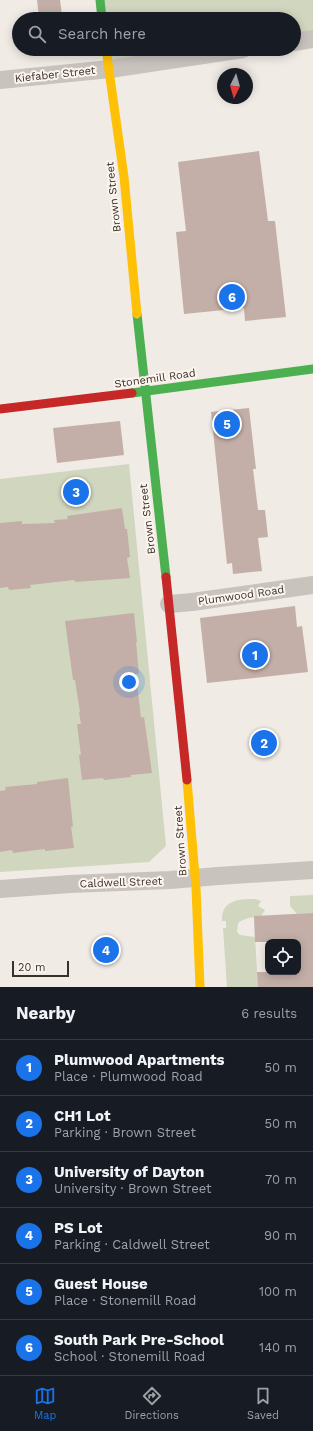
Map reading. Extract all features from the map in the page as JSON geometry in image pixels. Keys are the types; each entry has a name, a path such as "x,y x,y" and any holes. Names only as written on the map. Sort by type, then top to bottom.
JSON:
{"street":[{"path":"100,0 101,12"},
{"path":"301,41 313,38"},
{"name":"Brown Street","path":"107,56 125,194 185,758 195,878 200,987"},
{"name":"Kiefaber Street","path":"0,80 110,69 196,56"},
{"name":"Stonemill Road","path":"0,409 145,392 313,369"},
{"name":"Plumwood Road","path":"169,604 313,585"},
{"name":"Caldwell Street","path":"0,889 170,880 313,870"}],"green space":[{"path":"100,0 313,0 313,39 301,41 301,12 101,12"},
{"path":"107,56 196,56 110,69"},
{"path":"129,464 166,846 149,862 0,872 0,479"},
{"path":"313,895 313,913 297,914 290,906 290,896"},
{"path":"243,899 255,899 261,901 258,906 265,910 261,916 240,921 238,923 237,932 240,935 255,937 258,987 227,987 223,928 226,928 226,921 222,921 222,914 224,909 232,902"}],"building":[{"path":"37,0 60,0 62,12 38,12"},
{"path":"259,151 268,221 275,221 286,317 245,321 244,308 184,314 176,232 186,231 178,162"},
{"path":"249,408 256,469 253,469 258,510 265,510 268,537 258,538 262,571 233,574 232,563 227,564 211,412"},
{"path":"120,421 124,455 57,463 53,428"},
{"path":"122,508 125,529 127,529 130,557 127,558 130,578 75,582 74,580 30,585 31,588 9,590 8,587 0,588 0,523 22,521 22,524 55,523 54,520 68,519 67,516"},
{"path":"295,606 297,627 302,626 308,672 207,683 200,618"},
{"path":"134,613 139,674 136,674 141,718 144,717 152,773 104,780 103,778 82,780 79,755 81,755 77,724 81,724 80,712 75,680 73,680 65,621"},
{"path":"68,778 74,848 45,851 45,849 13,853 12,850 0,852 0,791 6,790 5,787 37,784 37,782"},
{"path":"313,913 313,987 258,987 257,972 265,972 265,975 301,975 301,939 265,939 265,942 255,942 254,916"}],"traffic: fast":[{"path":"100,0 101,12"},
{"path":"137,314 166,577"},
{"path":"132,393 313,369"}],"traffic: slow":[{"path":"107,56 124,177 137,314"},
{"path":"187,780 196,888 200,987"}],"traffic: jam":[{"path":"0,409 132,393"},
{"path":"166,577 187,780"}],"place":[{"name":"South Park Pre-School","path":"232,297"},
{"name":"Guest House","path":"227,424"},
{"name":"University of Dayton","path":"76,492"},
{"name":"Plumwood Apartments","path":"255,655"},
{"name":"CH1 Lot","path":"264,743"},
{"name":"PS Lot","path":"106,950"}]}
